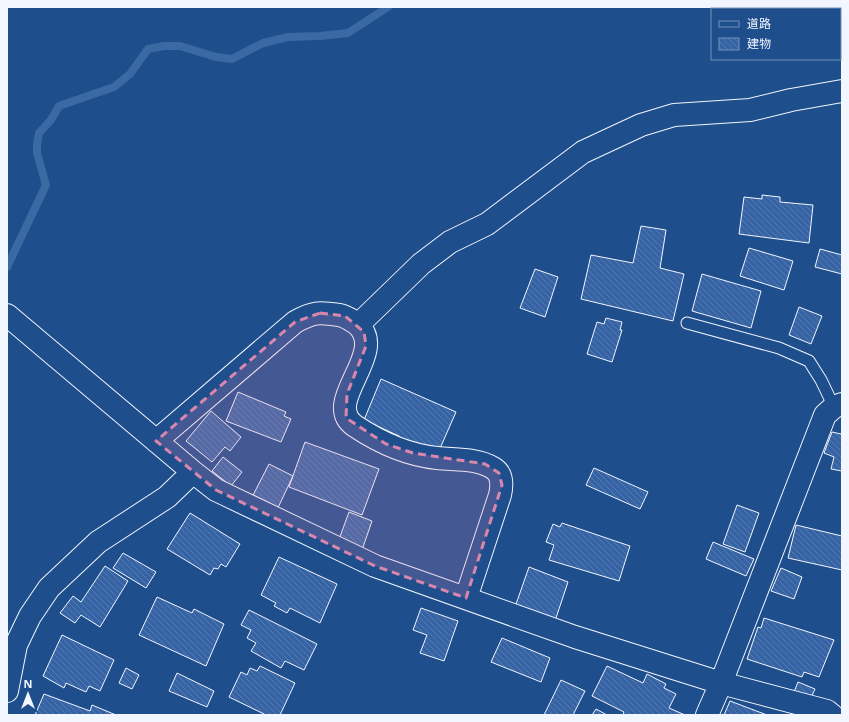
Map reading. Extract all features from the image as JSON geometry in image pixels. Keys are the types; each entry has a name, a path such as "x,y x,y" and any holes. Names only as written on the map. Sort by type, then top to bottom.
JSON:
{"street":[{"path":"358,325 421,264 450,242 487,224 583,152 641,125 674,115 750,110 791,100 842,91"},
{"path":"156,441 295,322 309,315 320,313 345,316 358,325 364,332 366,346 363,359 348,394 344,409 346,418 354,426 386,444 413,453 435,458 485,464 494,468 499,473 502,485 500,495 466,598"},
{"path":"7,315 216,490 375,566 575,637 722,683 827,711 832,715"},
{"path":"707,715 722,683 826,414 838,405"},
{"path":"7,692 16,645 30,616 49,588 98,542 167,497 193,472"}],"lane":[{"path":"687,323 779,348 809,361 838,405"}],"highlighted area":[{"path":"320,313 345,316 364,332 366,346 347,394 346,418 386,444 413,453 485,464 499,473 502,485 466,598 375,566 216,490 156,441 295,322"}],"building":[{"path":"762,195 780,197 780,202 813,205 809,243 739,234 744,197 762,199"},
{"path":"641,226 666,230 660,268 684,274 673,321 581,299 591,255 633,263"},
{"path":"749,248 793,261 784,290 740,276"},
{"path":"820,249 842,255 842,274 815,267"},
{"path":"535,269 558,277 545,317 520,308"},
{"path":"702,274 761,291 751,328 692,311"},
{"path":"799,307 822,316 811,344 789,335"},
{"path":"606,318 622,322 620,330 622,330 612,362 587,354 597,322 604,324"},
{"path":"381,379 456,412 438,453 414,442 411,447 397,440 399,436 364,420"},
{"path":"238,392 286,412 284,416 291,419 281,442 226,421"},
{"path":"211,411 241,437 230,451 225,447 212,462 186,441"},
{"path":"842,431 842,471 831,469 834,457 824,453 832,432 841,434"},
{"path":"305,442 379,469 362,515 289,487"},
{"path":"223,457 242,472 231,486 212,471"},
{"path":"269,464 293,476 275,514 250,501"},
{"path":"594,468 648,492 640,509 586,485"},
{"path":"737,505 759,513 745,552 723,544"},
{"path":"349,512 372,521 362,550 338,542"},
{"path":"190,513 240,544 226,567 221,564 218,569 214,568 210,575 167,549"},
{"path":"562,523 630,546 619,581 549,560 554,545 546,542 553,524 560,527"},
{"path":"796,525 842,536 842,570 788,558"},
{"path":"713,542 754,559 746,576 706,559"},
{"path":"123,553 156,572 146,588 113,568"},
{"path":"279,557 337,584 320,623 290,608 287,613 274,606 276,603 261,595"},
{"path":"105,566 128,581 100,627 81,615 75,623 60,613 73,596 81,602"},
{"path":"529,567 568,582 555,621 515,607"},
{"path":"781,568 802,577 794,599 771,591"},
{"path":"157,597 192,613 194,609 224,624 206,666 139,635"},
{"path":"421,608 458,621 444,661 420,653 427,635 413,630"},
{"path":"249,610 317,644 304,670 285,661 281,668 251,651 256,643 247,638 251,630 241,625"},
{"path":"764,618 834,640 819,677 804,672 802,677 747,659 758,627 761,628"},
{"path":"62,635 114,660 100,691 89,686 86,692 66,683 64,688 43,676"},
{"path":"502,638 550,658 541,682 491,662"},
{"path":"260,666 295,683 280,715 266,715 229,697 241,672 247,675 250,668 257,671"},
{"path":"607,666 643,683 647,674 666,684 664,688 676,694 669,708 685,715 623,715 624,712 592,696"},
{"path":"126,668 139,675 132,689 119,683"},
{"path":"177,673 214,691 207,707 169,691"},
{"path":"561,680 585,691 573,715 544,715"},
{"path":"798,682 815,689 808,704 792,697"},
{"path":"44,694 90,711 92,705 116,715 35,715"},
{"path":"730,701 767,715 724,715"},
{"path":"596,709 607,715 592,715"}],"waterway":[{"path":"7,267 46,185 37,153 37,144 39,133 51,120 59,106 114,87 130,74 148,49 164,46 180,46 216,57 232,59 263,43 288,37 348,33 388,7"}]}
